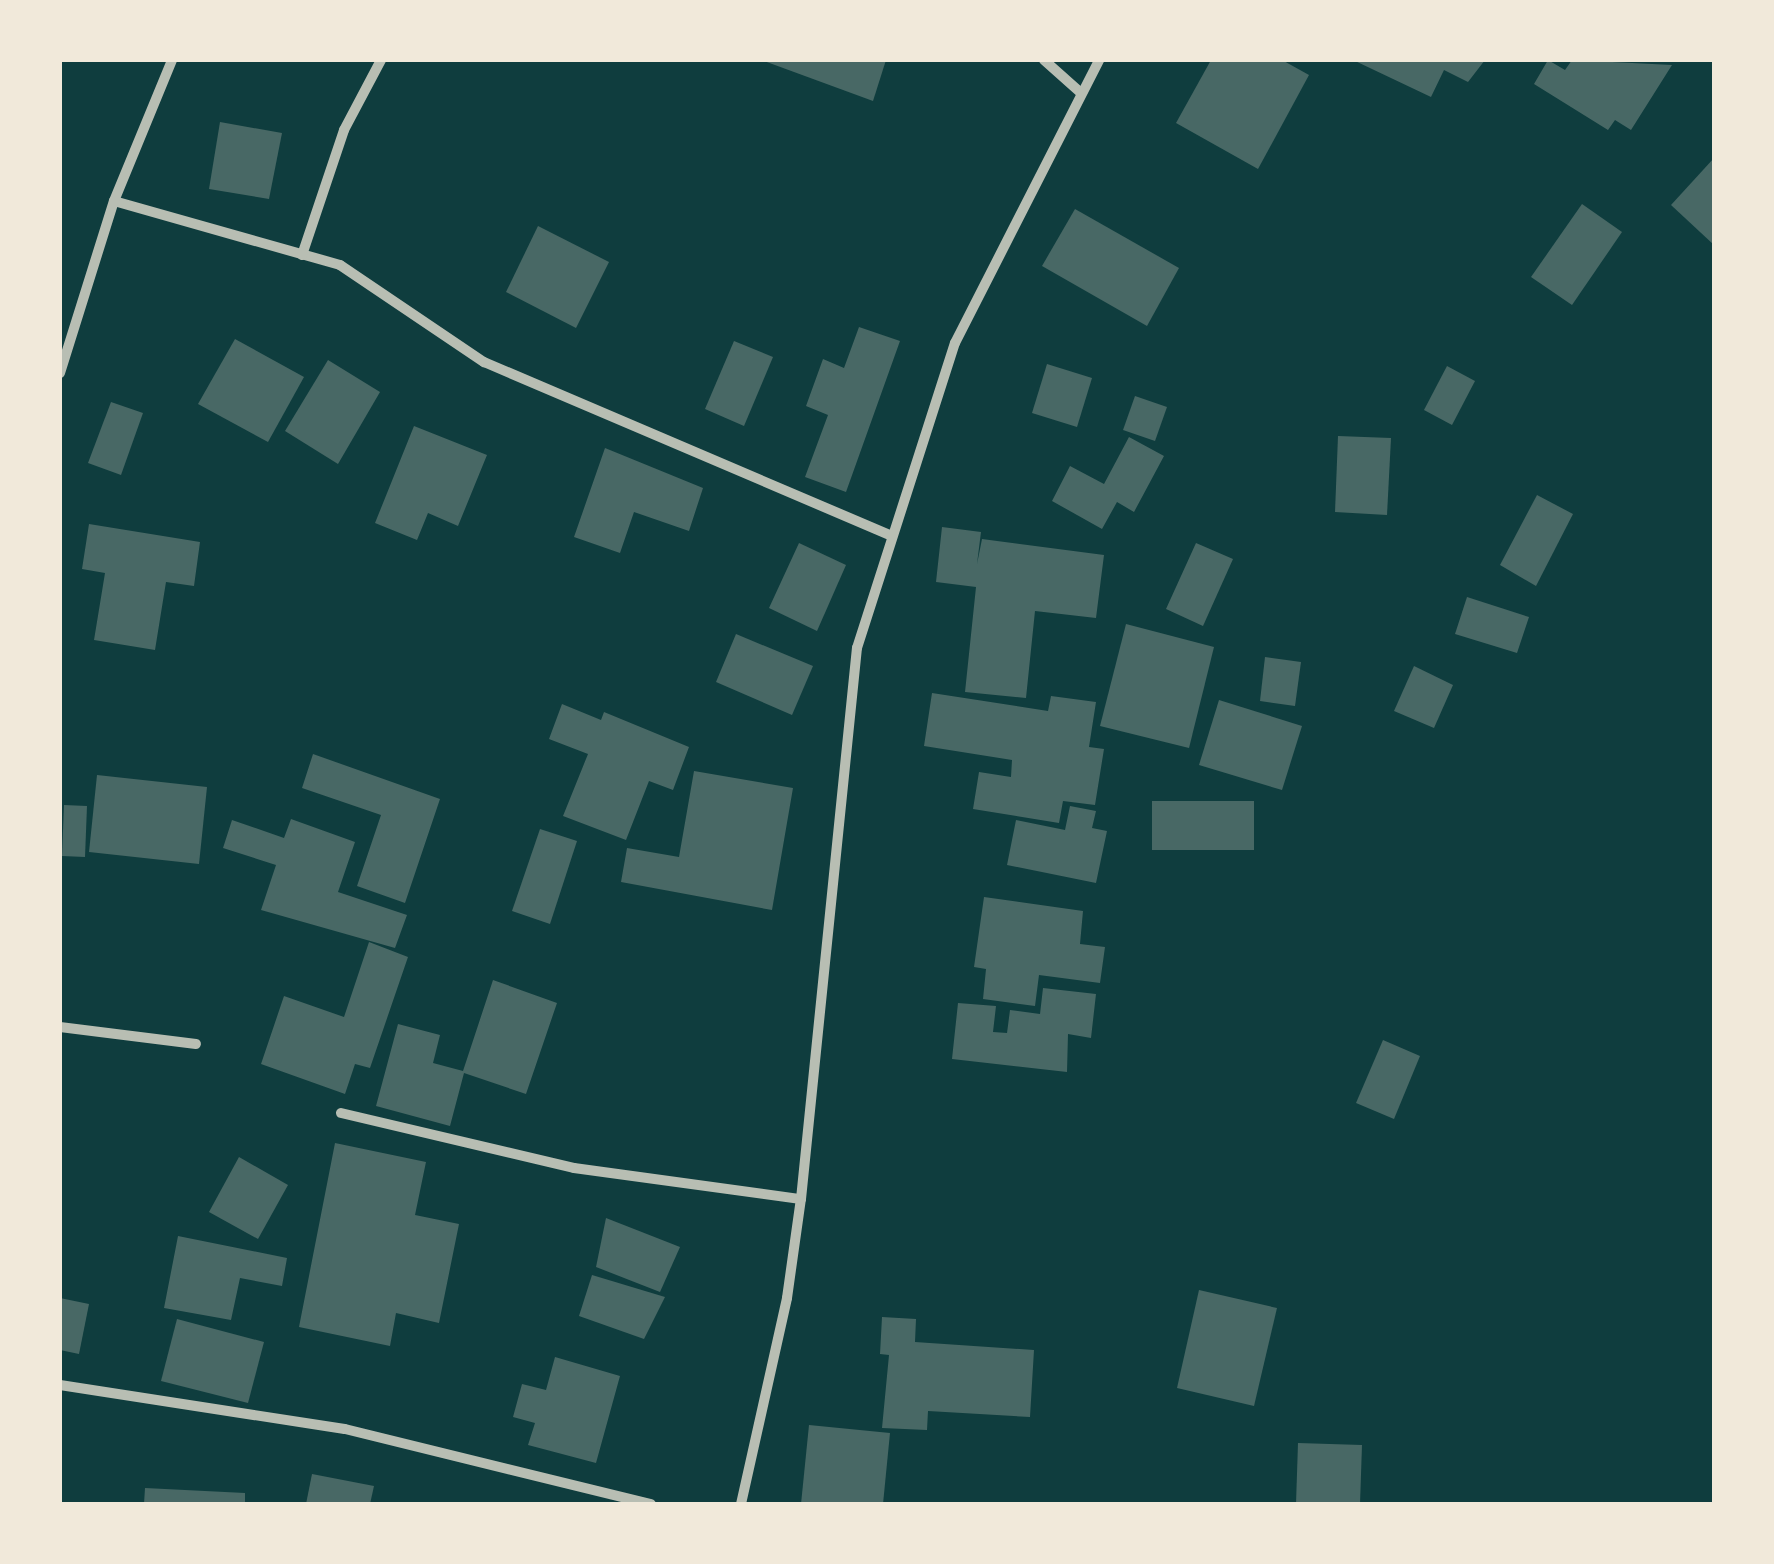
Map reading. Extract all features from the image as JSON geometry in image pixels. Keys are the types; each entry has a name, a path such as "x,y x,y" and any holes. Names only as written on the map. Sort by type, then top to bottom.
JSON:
{"street":[{"path":"60,373 114,201 172,60"},
{"path":"302,255 344,130 380,60"},
{"path":"1044,60 1080,93"},
{"path":"741,1504 788,1298 802,1199 828,979 850,684 889,535 954,344 1099,60"},
{"path":"114,201 340,264 484,362 889,535"},
{"path":"60,1027 196,1044"},
{"path":"341,1113 574,1168 802,1199"},
{"path":"60,1385 345,1429 650,1504"}],"building":[{"path":"761,60 886,60 873,101"},
{"path":"1211,60 1282,60 1309,75 1258,169 1176,123"},
{"path":"1353,60 1485,60 1468,82 1444,70 1431,97"},
{"path":"1548,60 1565,70 1572,60 1672,65 1631,130 1615,120 1608,130 1534,84"},
{"path":"220,122 282,133 269,199 209,189"},
{"path":"1714,158 1714,245 1671,205"},
{"path":"1582,204 1622,232 1572,305 1531,277"},
{"path":"1075,209 1179,268 1147,326 1042,266"},
{"path":"538,226 609,262 576,328 506,292"},
{"path":"859,327 900,341 846,492 805,477 828,415 806,406 823,359 844,368"},
{"path":"235,339 304,377 268,442 198,404"},
{"path":"734,341 773,357 744,426 705,409"},
{"path":"328,360 380,392 338,464 285,431"},
{"path":"1047,364 1092,378 1077,427 1032,413"},
{"path":"1447,366 1475,381 1452,425 1424,410"},
{"path":"1135,396 1167,407 1155,441 1123,430"},
{"path":"111,402 143,413 121,475 88,463"},
{"path":"414,426 487,455 458,526 428,513 417,540 375,523"},
{"path":"1338,436 1391,438 1387,515 1335,512"},
{"path":"1129,437 1164,456 1134,512 1117,502 1102,529 1052,501 1070,466 1104,484"},
{"path":"605,448 703,488 689,531 634,512 620,553 574,537"},
{"path":"1537,495 1573,514 1536,586 1500,565"},
{"path":"89,524 200,542 194,586 166,582 155,650 94,640 105,573 82,569"},
{"path":"942,527 981,532 977,564 982,539 1104,555 1096,618 1035,611 1026,698 965,692 976,587 936,582"},
{"path":"799,543 846,565 817,631 769,608"},
{"path":"1196,543 1233,559 1203,626 1166,609"},
{"path":"1467,597 1529,617 1517,653 1455,634"},
{"path":"1126,624 1214,647 1189,748 1100,726"},
{"path":"736,634 813,666 792,715 716,682"},
{"path":"1265,657 1301,662 1295,706 1260,701"},
{"path":"1414,666 1453,685 1434,728 1394,711"},
{"path":"932,693 1048,711 1051,696 1096,702 1089,747 1104,749 1095,805 1063,801 1059,823 973,809 979,772 1011,777 1012,760 924,746"},
{"path":"1219,700 1302,726 1282,790 1199,765"},
{"path":"562,704 601,720 604,712 689,747 673,790 649,781 626,840 563,816 588,754 549,739"},
{"path":"313,754 440,799 405,903 357,886 381,815 302,788"},
{"path":"694,771 793,788 772,910 621,882 627,848 679,857"},
{"path":"97,775 207,787 199,864 89,852"},
{"path":"1152,801 1254,801 1254,850 1152,850"},
{"path":"64,805 87,806 85,857 62,856"},
{"path":"1070,806 1096,811 1092,828 1107,831 1096,883 1007,865 1016,820 1065,830"},
{"path":"291,819 355,842 338,892 407,915 395,948 261,910 276,865 223,848 232,820 284,838"},
{"path":"540,829 577,841 550,924 512,911"},
{"path":"984,897 1083,911 1080,944 1105,947 1100,983 1039,975 1035,1006 983,999 986,969 974,967"},
{"path":"369,942 408,957 370,1068 355,1064 345,1094 261,1064 284,996 344,1017"},
{"path":"493,980 557,1003 526,1094 464,1073 450,1126 376,1106 398,1024 440,1035 433,1063 463,1071"},
{"path":"1043,988 1096,994 1091,1038 1068,1034 1067,1072 952,1059 958,1003 996,1006 993,1032 1007,1033 1010,1010 1040,1014"},
{"path":"1383,1040 1420,1056 1394,1119 1356,1103"},
{"path":"335,1143 426,1162 415,1215 459,1224 439,1323 396,1313 390,1346 299,1327"},
{"path":"239,1157 288,1185 258,1239 209,1212"},
{"path":"606,1218 680,1247 660,1292 596,1267"},
{"path":"178,1236 287,1258 282,1286 240,1278 231,1320 164,1308"},
{"path":"592,1275 665,1297 644,1339 579,1316"},
{"path":"1199,1290 1277,1308 1254,1406 1177,1388"},
{"path":"60,1298 89,1304 79,1354 60,1350"},
{"path":"882,1317 916,1319 915,1342 1034,1350 1030,1417 928,1411 927,1430 882,1428 889,1355 880,1354"},
{"path":"177,1319 264,1342 248,1403 161,1381"},
{"path":"555,1357 620,1376 596,1463 528,1445 535,1423 513,1417 522,1384 546,1390"},
{"path":"809,1425 890,1433 883,1504 801,1504"},
{"path":"1298,1443 1362,1445 1360,1504 1296,1504"},
{"path":"312,1474 374,1486 370,1504 306,1504"},
{"path":"145,1488 245,1493 245,1504 144,1504"}]}
